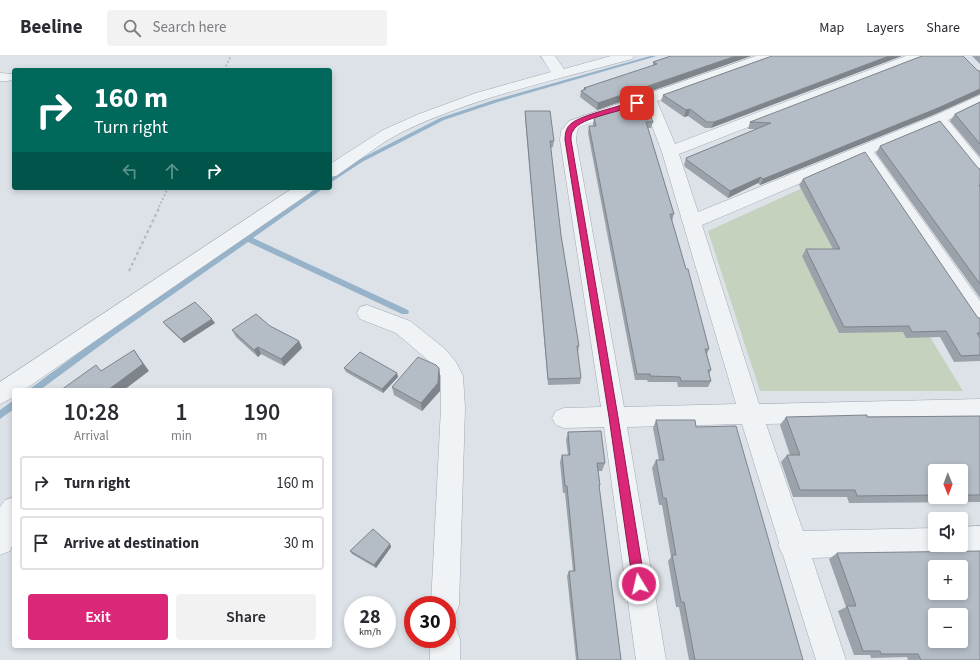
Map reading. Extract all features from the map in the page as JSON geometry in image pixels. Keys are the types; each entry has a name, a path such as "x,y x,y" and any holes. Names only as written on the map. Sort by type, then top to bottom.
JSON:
{"street":[{"path":"548,56 553,66 561,74"},
{"path":"332,171 403,127 472,100 514,86 627,56"},
{"path":"651,660 614,417 568,140 569,131 574,124 586,118 649,99 769,56"},
{"path":"670,152 918,56"},
{"path":"649,99 670,152 750,414 831,660"},
{"path":"692,222 939,120 980,99"},
{"path":"939,120 980,170"},
{"path":"865,150 980,317"},
{"path":"0,394 302,190"},
{"path":"367,313 403,327 437,355 448,368 452,376 453,408 445,596"},
{"path":"564,418 980,409"},
{"path":"0,542 7,520 12,512"},
{"path":"968,540 980,540"},
{"path":"792,545 928,541"},
{"path":"445,648 445,660"}],"path":[{"path":"225,68 230,56"},
{"path":"129,271 167,190"}],"green space":[{"path":"831,175 963,391 760,391 708,231"}],"building":[{"path":"671,56 736,56 598,103 581,91 586,89 584,88 657,64 653,62"},
{"path":"772,56 889,56 714,122 707,122 690,109 686,110 663,95"},
{"path":"922,56 963,56 978,71 980,71 980,89 938,108 763,179 761,177 730,191 686,158 771,123 750,122"},
{"path":"644,101 653,122 646,122 674,214 670,214 686,269 688,269 709,349 705,349 711,370 708,370 711,381 681,381 680,377 637,374 589,126 596,126 594,118"},
{"path":"980,102 980,144 955,114"},
{"path":"525,111 550,111 554,141 550,141 561,235 579,346 577,346 581,378 548,379"},
{"path":"940,121 980,169 980,284 880,146"},
{"path":"865,152 978,318 980,318 980,333 977,333 980,338 980,355 961,356 946,331 912,332 909,326 844,327 806,249 840,249 803,179"},
{"path":"195,302 212,319 181,339 163,322"},
{"path":"256,314 270,326 299,341 281,359 258,347 254,350 232,330"},
{"path":"134,350 143,364 111,388 64,388 96,365 101,371"},
{"path":"360,352 397,373 382,389 344,368"},
{"path":"418,357 436,365 439,368 438,383 421,403 392,387"},
{"path":"867,415 867,417 980,416 980,495 968,495 968,464 928,464 928,495 857,496 855,490 800,490 787,455 800,455 786,417"},
{"path":"656,420 695,420 696,427 736,426 803,660 695,660 684,602 681,602 672,555 676,555 666,498 663,498 656,460 664,460"},
{"path":"601,431 605,463 597,463 621,660 578,660 569,571 575,571 567,486 565,486 562,455 570,455 568,432"},
{"path":"373,529 390,544 374,565 350,551"},
{"path":"980,551 980,660 921,660 918,654 881,654 880,651 863,651 847,606 856,606 837,553"}],"waterway":[{"path":"332,180 360,161 442,119 496,101 655,56"},
{"path":"37,388 110,334 318,190"},
{"path":"248,239 405,312"},
{"path":"0,415 12,406"}],"route":[{"path":"637,103 586,118 574,124 569,131 568,140 614,417 639,584"}]}
